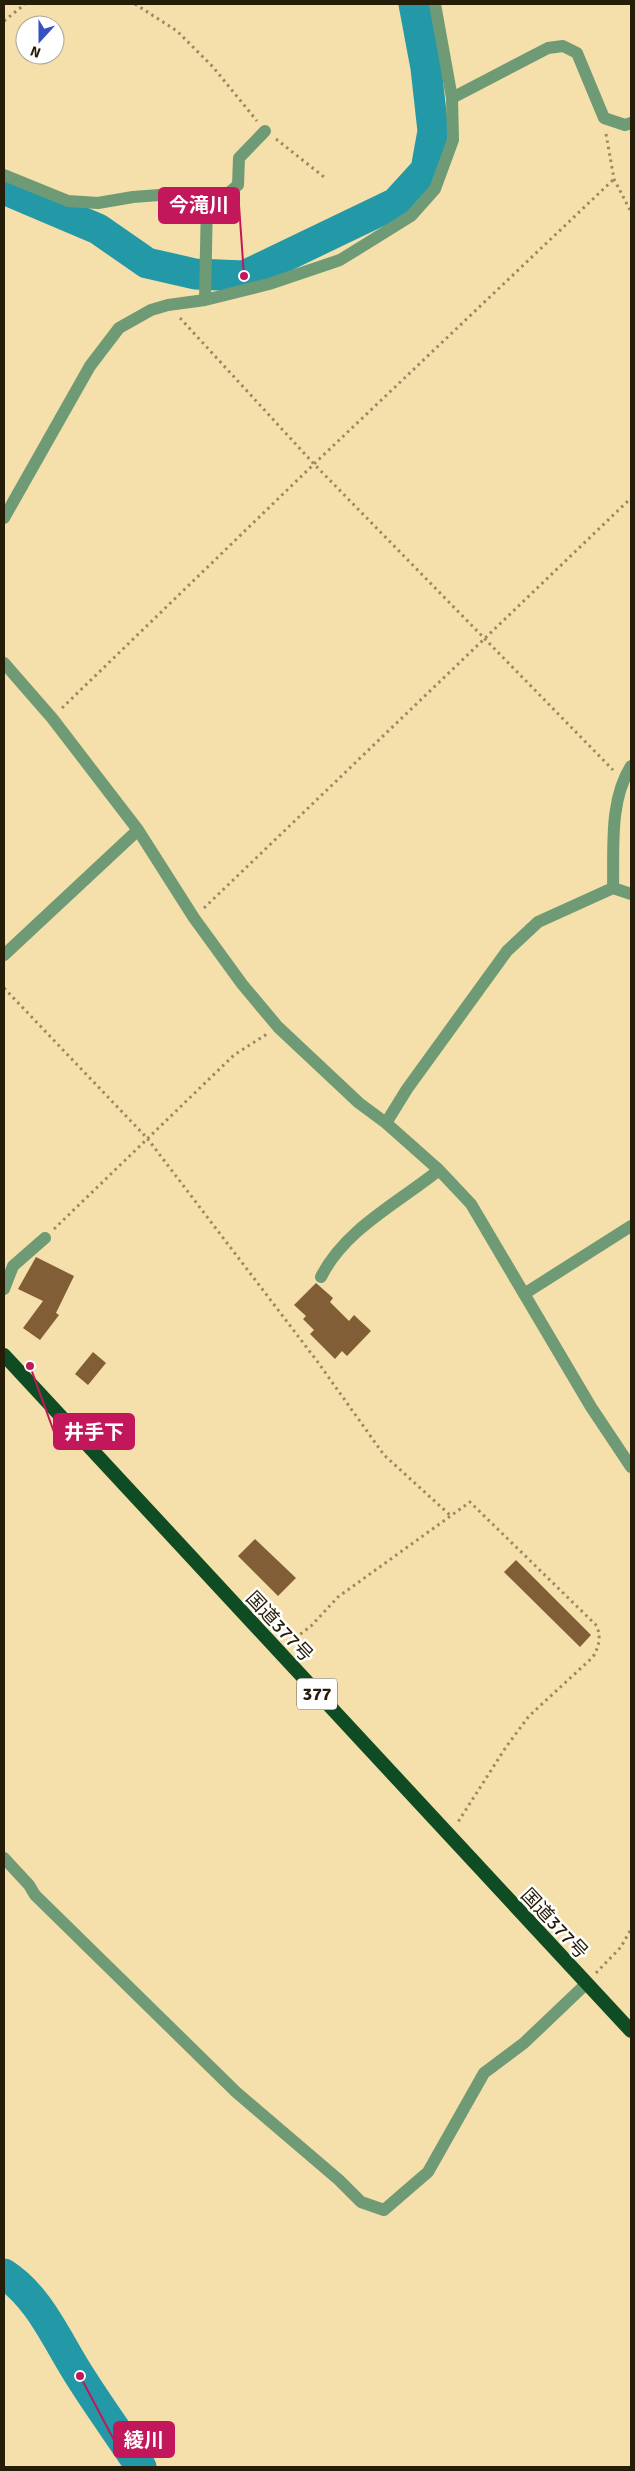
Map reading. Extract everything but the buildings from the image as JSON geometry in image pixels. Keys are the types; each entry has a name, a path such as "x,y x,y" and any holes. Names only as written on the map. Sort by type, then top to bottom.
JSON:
{"highway":[{"name":"国道377号","path":"4,1355 631,2031"}],"street":[{"path":"4,518 90,366 118,328 151,310 205,295 269,284 340,260 411,216 435,190 453,140 452,98 435,4"},
{"path":"452,98 548,48 563,46 577,53 604,118 625,125 631,123"},
{"path":"4,175 68,201 98,203 132,197 186,193 207,199 226,194 238,185 239,158 265,131"},
{"path":"205,295 204,264 207,199"},
{"path":"4,663 52,718 138,830 194,918 278,1027 359,1103 386,1123 439,1170 470,1204 592,1407 631,1467"},
{"path":"613,888 614,822 623,779 631,766"},
{"path":"4,955 138,830"},
{"path":"386,1123 407,1090 506,951 538,922 613,888 631,894"},
{"path":"321,1278 326,1267 366,1222 407,1195 439,1170"},
{"path":"524,1294 631,1226"},
{"path":"4,1289 13,1266 44,1238"},
{"path":"4,1858 29,1885 34,1894 236,2092 340,2180 361,2202 384,2210 428,2172 484,2072 524,2043 586,1983"}],"path":[{"path":"4,21 25,4"},
{"path":"135,4 178,31 213,66 265,131 324,177"},
{"path":"604,118 614,179 631,212"},
{"path":"52,718 314,464 614,179"},
{"path":"168,305 314,464 623,779"},
{"path":"194,918 631,498"},
{"path":"4,988 147,1138 317,1361 384,1456 450,1516"},
{"path":"44,1238 234,1055 278,1027"},
{"path":"278,1651 311,1626 338,1597 470,1502 597,1626 600,1636 599,1648 593,1657 529,1716 506,1746 464,1816 447,1834"},
{"path":"586,1983 621,1947 631,1929"}],"waterway":[{"path":"4,189 98,229 147,263 195,274 244,276 396,203 426,170 433,131 426,68 414,4"},
{"path":"4,2274 17,2284 38,2308 88,2389 141,2467"}],"place":[{"name":"今滝川","path":"244,276"},
{"name":"井手下","path":"30,1366"},
{"name":"綾川","path":"80,2376"}]}
